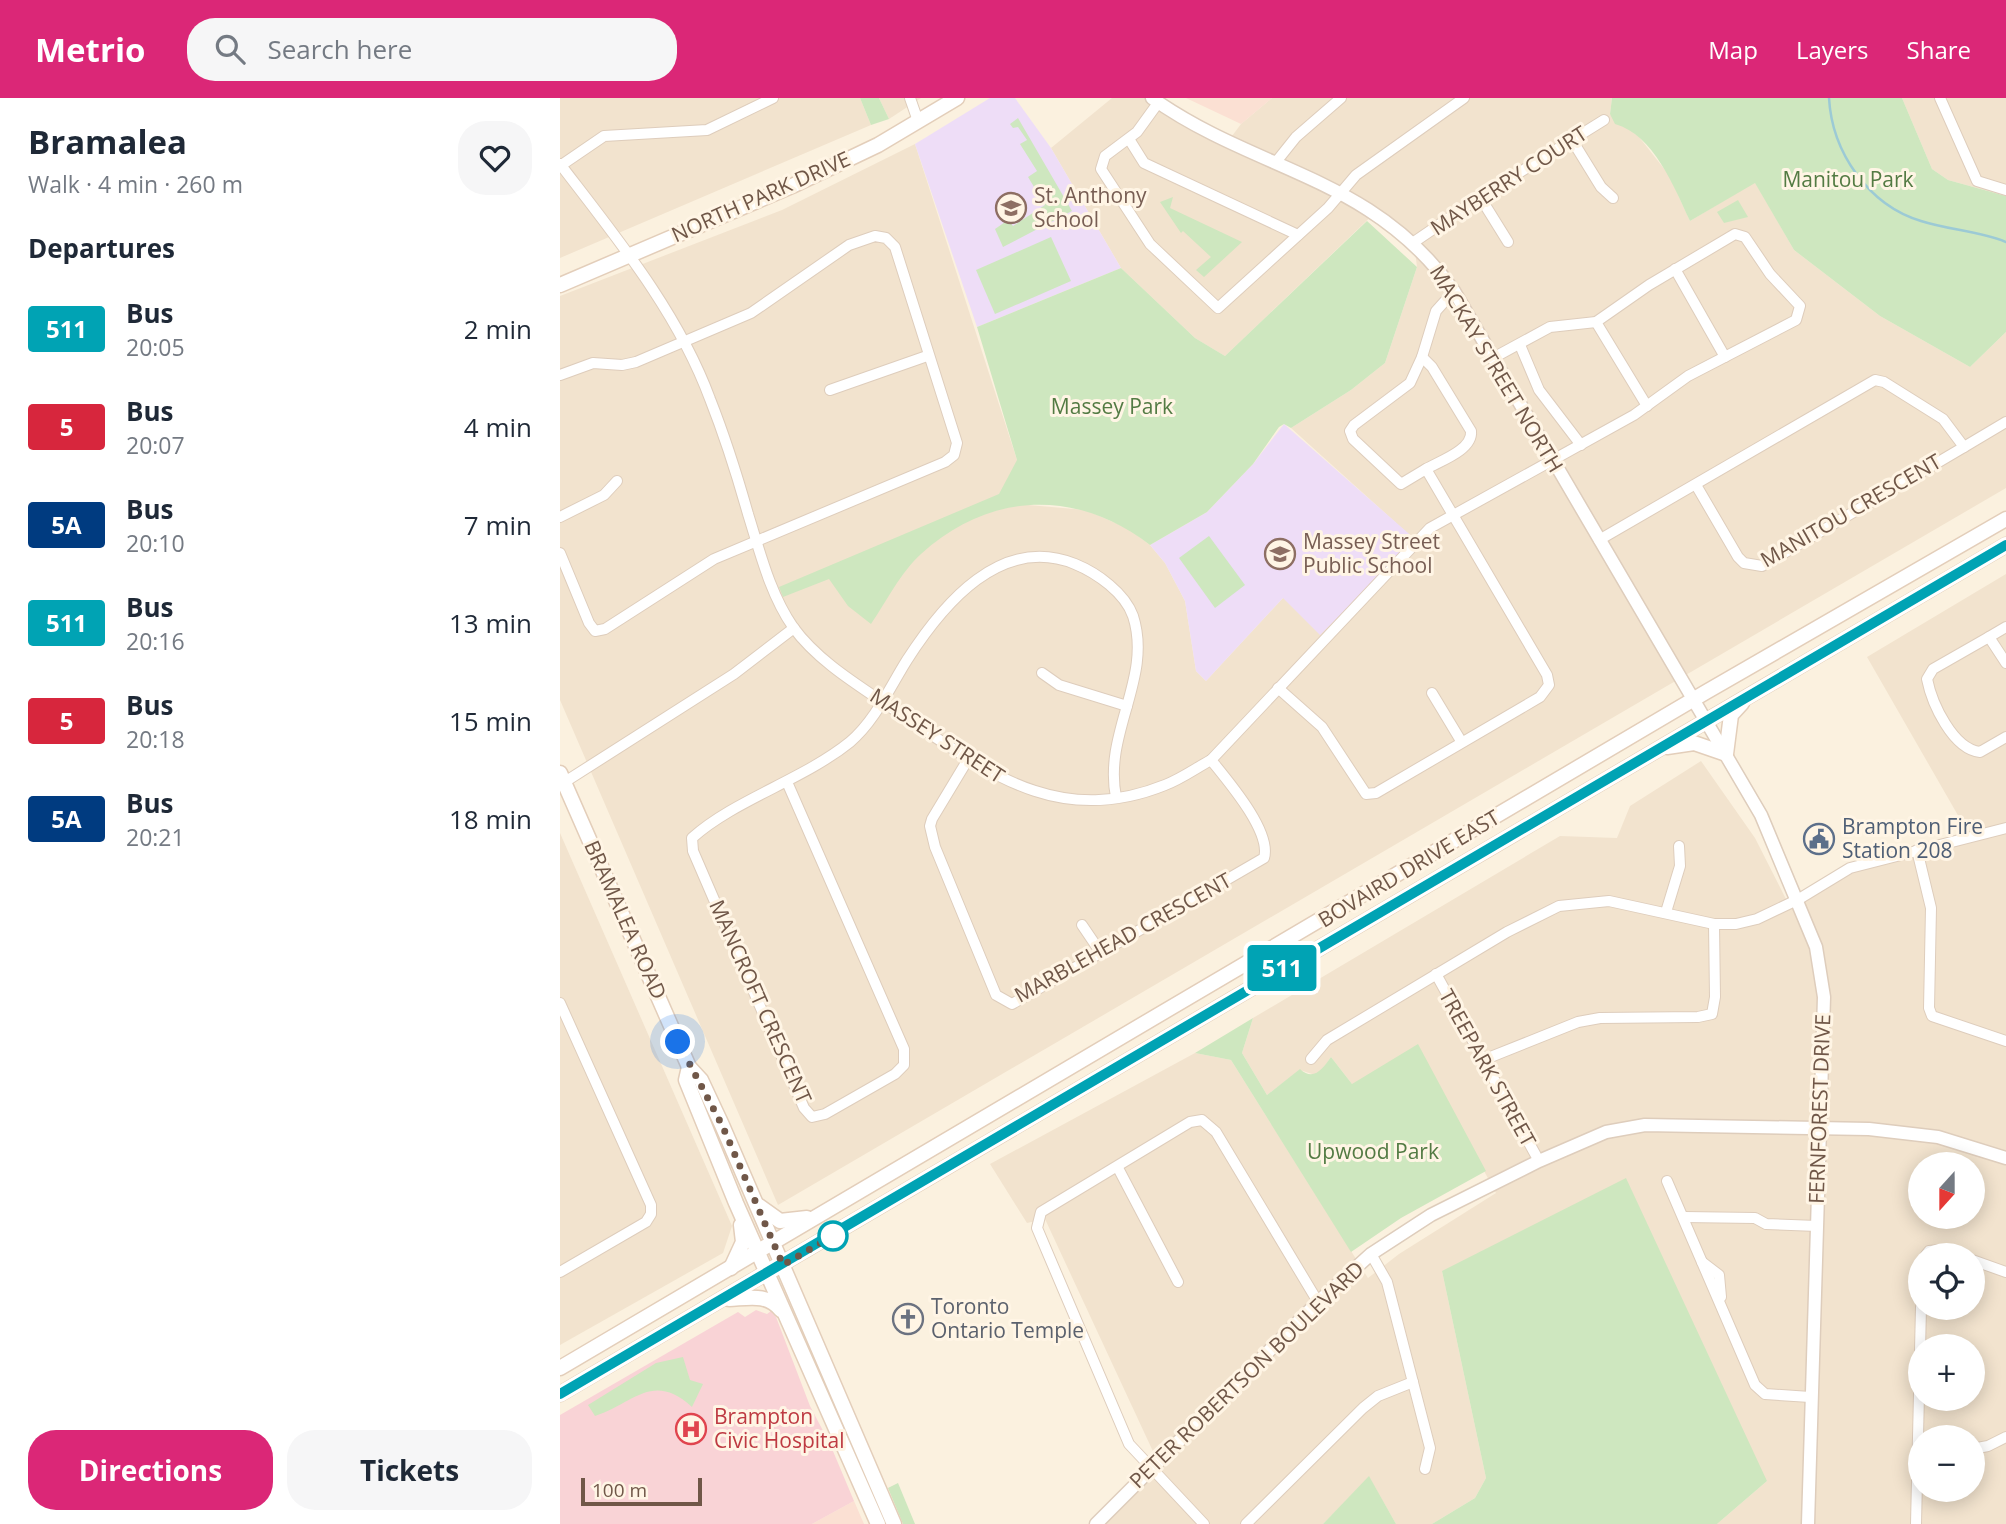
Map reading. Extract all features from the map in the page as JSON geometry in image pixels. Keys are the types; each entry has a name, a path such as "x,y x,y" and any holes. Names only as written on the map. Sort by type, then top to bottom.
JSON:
{"main road":[{"name":"NORTH PARK DRIVE","path":"560,285 792,186 878,145 957,98"},
{"name":"BOVAIRD DRIVE EAST","path":"560,1368 729,1271 1695,699 2006,519"},
{"name":"BOVAIRD DRIVE EAST","path":"560,1394 724,1300 1751,692 2006,545"},
{"path":"1653,751 1694,743 1726,754 1731,715 1751,692"},
{"name":"BRAMALEA ROAD","path":"561,780 689,1067 701,1080 757,1203 894,1524"},
{"name":"BRAMALEA ROAD","path":"689,1067 686,1080 736,1203 878,1524"},
{"path":"729,1271 743,1242 736,1203"},
{"path":"757,1203 768,1215 786,1222 822,1214"},
{"path":"724,1300 762,1297 776,1304 784,1314"}],"street":[{"path":"560,165 604,136 707,130 773,98"},
{"path":"910,98 918,121"},
{"path":"1276,162 1296,137 1341,98"},
{"path":"1155,100 1144,125 1105,156 1101,169 1150,244 1218,307 1298,234 1356,175 1464,98"},
{"path":"1940,98 1977,181 2006,190"},
{"name":"MACKAY STREET NORTH","path":"1155,100 1341,192 1383,218 1414,242 1454,291 1707,719"},
{"name":"MAYBERRY COURT","path":"1414,242 1480,197 1604,120"},
{"path":"1129,139 1144,163 1298,234"},
{"path":"1572,141 1601,187 1613,198"},
{"name":"MASSEY STREET","path":"560,165 628,256 684,340 710,397 771,587 794,628 821,657 967,761 1012,785 1058,798 1090,800 1135,795 1167,785 1211,760 1416,540 1453,514 1647,406 1688,376 1796,320 1800,311 1797,301 1770,274 1745,237 1740,234 1729,237 1675,269"},
{"path":"1480,197 1508,242"},
{"path":"560,375 593,363 622,365 636,362 751,313 849,245 875,236 886,238 895,247 957,443 954,456 945,462 713,559 605,629 595,631 560,553"},
{"path":"1493,358 1550,327 1596,322 1675,269 1725,357"},
{"path":"1422,357 1432,367 1471,431 1472,438 1467,446 1401,484 1353,439 1350,431 1354,425 1410,383 1422,357 1436,311 1454,291"},
{"path":"1596,322 1647,406"},
{"path":"1520,345 1539,390 1581,445"},
{"path":"830,390 928,356"},
{"name":"MANITOU CRESCENT","path":"1599,540 1875,380 1884,382 1943,419 1964,447"},
{"name":"MANITOU CRESCENT","path":"1696,485 1738,557 1745,563 1762,566 2006,422"},
{"path":"1278,688 1322,727 1366,794 1376,793 1540,697 1549,685 1547,675 1426,469"},
{"path":"560,517 604,495 617,481"},
{"path":"882,701 937,617 978,578 1014,559 1053,557 1096,574 1109,584 1133,615 1138,649 1137,670 1112,762 1116,797"},
{"path":"2006,627 1933,669 1927,679 1929,692 1961,744 1980,752 2006,737"},
{"path":"561,780 734,674 794,628"},
{"path":"1989,637 2006,663"},
{"path":"1042,673 1059,685 1127,706"},
{"path":"1432,693 1461,741"},
{"name":"MANCROFT CRESCENT","path":"787,782 904,1049 905,1065 895,1074 825,1114 812,1116 804,1108 693,851 692,838 852,740 882,701"},
{"name":"FERNFOREST DRIVE","path":"1707,719 1762,815 1799,899 1819,956 1824,997 1808,1524"},
{"name":"MARBLEHEAD CRESCENT","path":"967,761 937,808 930,826 935,847 996,995 1012,1004 1264,858 1267,849 1264,838 1237,793 1211,760"},
{"path":"1311,1059 1327,1041 1507,932 1559,906 1609,901 1714,924 1757,919 1799,899 1850,867 2006,828"},
{"path":"1666,912 1680,866 1679,846"},
{"path":"1917,849 1931,908 1929,1009 1932,1016 2006,1041"},
{"path":"1483,1060 1589,1020 1642,1016 1698,1017 1712,1014 1715,998 1714,924"},
{"path":"1082,925 1101,953"},
{"name":"TREEPARK STREET","path":"1436,974 1539,1161"},
{"path":"560,1003 651,1205 651,1214 646,1222 560,1272"},
{"path":"1204,1524 1129,1444 1037,1228 1041,1212 1118,1168 1190,1122 1202,1120 1216,1132 1318,1302"},
{"name":"PETER ROBERTSON BOULEVARD","path":"1096,1524 1318,1302 1371,1254 1432,1215 1539,1161 1606,1132 1645,1125 1821,1127 1922,1133 2006,1158"},
{"path":"1118,1168 1178,1282"},
{"path":"1667,1181 1755,1385 1765,1394 1810,1397"},
{"path":"1684,1217 1755,1218 1766,1224 1817,1226"},
{"path":"1371,1254 1387,1282 1430,1448 1425,1469"},
{"path":"1985,1265 2006,1272"},
{"path":"1919,1425 1920,1320"},
{"path":"1246,1524 1363,1408 1378,1396 1413,1382"},
{"path":"1985,1447 2006,1437"},
{"path":"1916,1524 1917,1502"}],"shaded area":[{"path":"560,98 860,98 871,125 560,258"},
{"path":"879,98 921,98 889,119"},
{"name":"St. Anthony School","path":"990,98 1015,98 1051,148 1121,268 977,327 915,144"},
{"path":"1112,98 1152,98 1229,140 1241,124 1272,98 1612,98 1610,114 1632,128 1669,175 1690,221 1755,182 1794,250 1880,316 1970,367 2006,332 2006,488 778,1205 560,700 560,296 782,210 915,144 1017,460 1017,504 1086,510 1129,529 1150,545 1165,563 1185,601 1196,671 1206,681 1283,598 1415,540 1291,428 1351,390 1385,363 1417,267 1414,243 1379,209 1225,356 1195,338 1121,268 1051,148"},
{"path":"1186,98 1272,98 1241,124"},
{"path":"1902,98 2006,98 2006,196 1948,180 1932,169"},
{"name":"Massey Street Public School","path":"1284,424 1416,540 1320,635 1283,598 1206,681 1196,671 1185,601 1165,563 1150,545 1207,512 1253,464"},
{"path":"2006,574 2006,1524 1717,1524 1767,1481 1442,1271 1486,1478 1475,1498 1432,1524 1396,1524 1369,1477 1323,1524 1095,1524 1157,1460 1045,1219 1027,1223 990,1164 1195,1053 1231,1060 1368,1278 1399,1254 1496,1193 1452,1112 1352,1084 1331,1057 1315,1075 1300,1070 1267,1095 1242,1053 1253,1018 1560,836 1617,838 1630,806 1701,761 1755,838 1791,909 1877,859 1971,838 1867,657"},
{"path":"560,833 732,1226 723,1253 560,1345"},
{"name":"Brampton Civic Hospital","path":"756,1310 767,1314 771,1311 776,1317 810,1406 830,1444 854,1501 812,1524 560,1524 560,1415 738,1312 745,1317"},
{"path":"854,1501 864,1524 812,1524"}],"green space":[{"path":"860,98 879,98 889,119 871,125"},
{"name":"Manitou Park","path":"1612,98 1902,98 1932,169 1948,180 2006,196 2006,332 1970,367 1880,316 1794,250 1755,183 1690,221 1670,178 1652,151 1629,130 1615,124 1610,114"},
{"path":"1018,118 1072,211 1003,247 995,229 1008,220 1013,226 1045,205 1028,177 1037,171 1020,144 1027,140 1018,127 1013,128 1010,124"},
{"path":"1173,197 1170,208 1242,242 1204,277 1196,270 1211,257 1183,231 1181,233 1160,202"},
{"path":"1738,200 1748,217 1724,223 1717,212"},
{"name":"Massey Park","path":"1367,221 1417,267 1385,363 1351,390 1291,428 1284,424 1279,427 1253,464 1207,512 1150,545 1122,526 1063,506 1033,505 1004,509 975,518 947,533 914,561 871,624 848,606 829,579 783,597 779,587 999,494 1017,460 977,327 1121,268 1195,338 1225,356"},
{"path":"1051,237 1071,281 995,314 976,270"},
{"path":"1209,536 1245,585 1215,608 1179,558"},
{"name":"Upwood Park","path":"1253,1018 1242,1053 1267,1095 1300,1069 1310,1074 1318,1072 1331,1057 1352,1084 1418,1044 1486,1171 1401,1218 1351,1252 1231,1060 1195,1053"},
{"path":"1626,1178 1767,1481 1717,1524 1432,1524 1475,1498 1486,1478 1442,1271"},
{"path":"683,1357 690,1380 703,1384 692,1407 666,1391 644,1393 595,1416 588,1405 656,1363"},
{"path":"1369,1476 1396,1524 1323,1524"},
{"path":"898,1483 915,1524 903,1524 888,1488"}],"waterway":[{"path":"1829,98 1837,138 1845,156 1856,174 1885,203 1921,221 2006,242"}],"bus line":[{"name":"511","path":"560,1394 814,1247 1751,692 2006,545"}],"place":[{"name":"St. Anthony School","path":"1011,208"},
{"name":"Massey Street Public School","path":"1280,554"},
{"name":"Brampton Fire Station 208","path":"1819,839"},
{"name":"Toronto Ontario Temple","path":"908,1319"},
{"name":"Brampton Civic Hospital","path":"691,1429"}],"route":[{"path":"678,1042 689,1067 701,1080 783,1265 836,1234 833,1236"}]}
